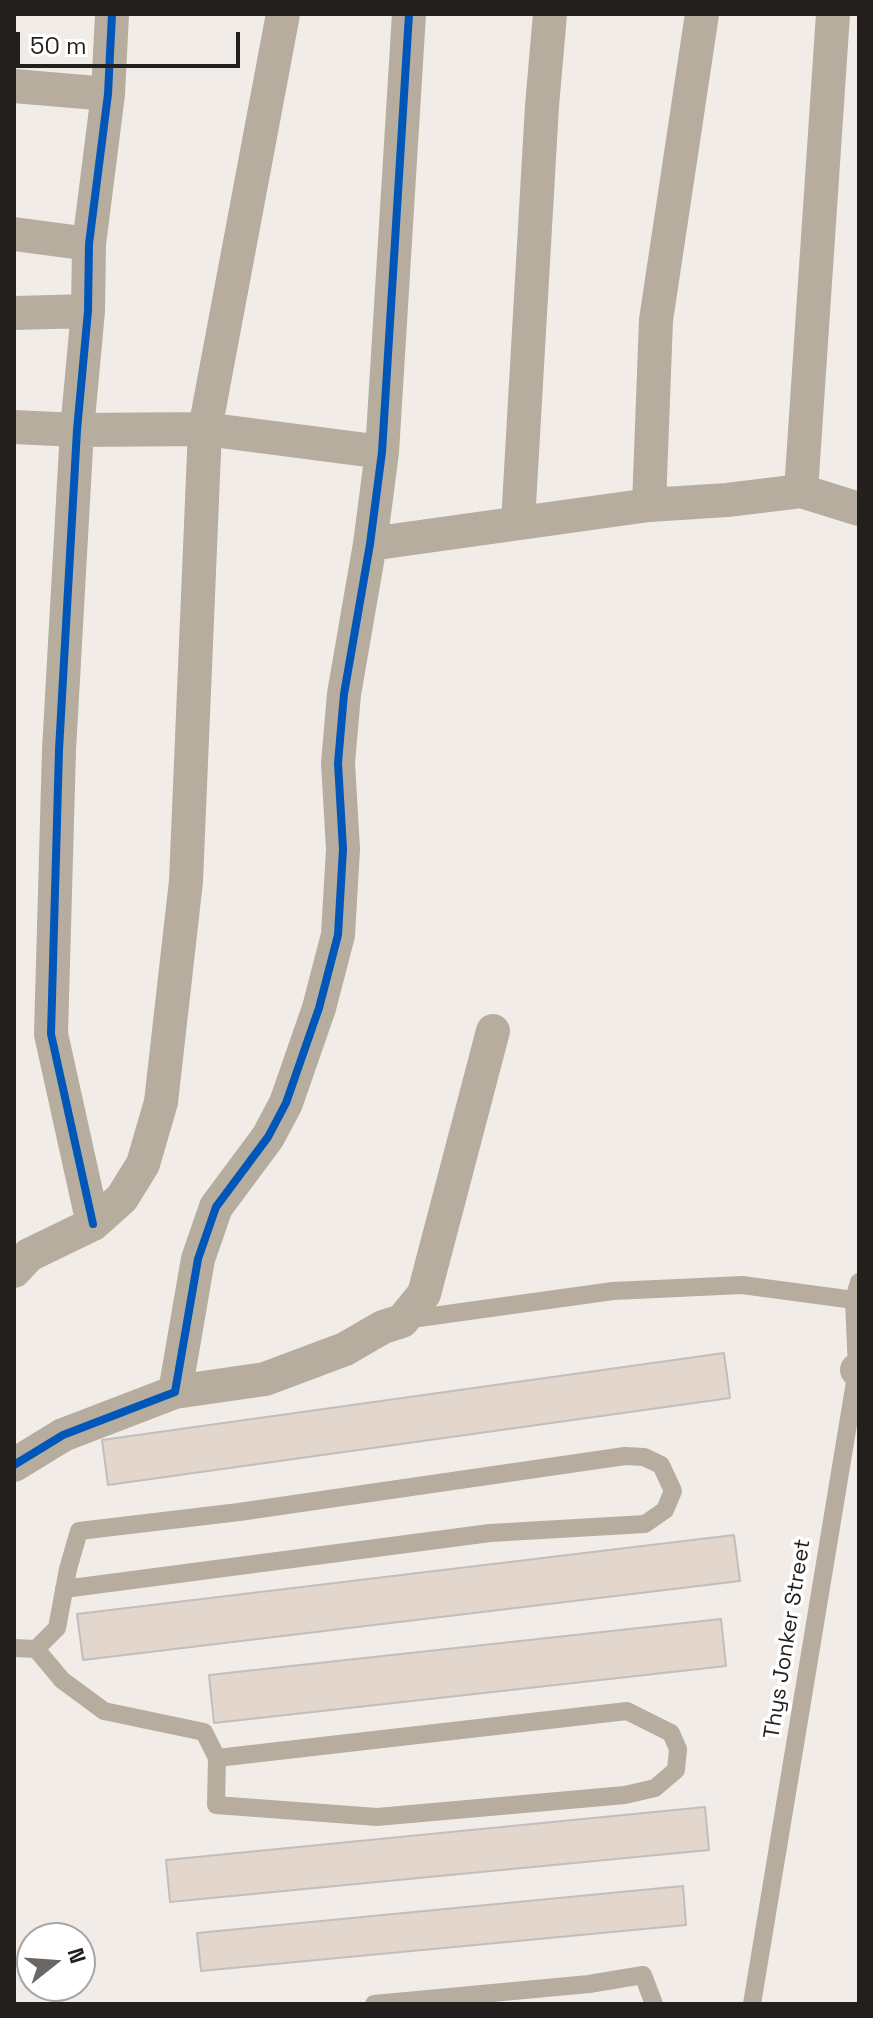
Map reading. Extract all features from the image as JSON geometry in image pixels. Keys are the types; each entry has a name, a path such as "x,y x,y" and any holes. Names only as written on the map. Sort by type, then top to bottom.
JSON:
{"street":[{"path":"93,1224 51,1034 59,750 77,430 88,311 89,244 108,94 112,14"},
{"path":"14,1271 29,1255 93,1224 122,1198 143,1164 161,1102 186,881 205,429 283,14"},
{"path":"175,1392 198,1259 216,1207 268,1137 286,1103 319,1008 338,935 343,849 338,763 344,694 370,544 382,452 409,14"},
{"path":"518,522 550,14"},
{"path":"649,505 656,320 702,14"},
{"path":"801,491 833,14"},
{"path":"14,86 108,94"},
{"path":"14,234 89,244"},
{"path":"14,313 88,311"},
{"path":"14,427 205,429 382,452"},
{"path":"370,544 649,505 801,491 859,509"},
{"path":"14,1465 63,1435 175,1392 265,1379 345,1349 383,1327 402,1321 424,1294 493,1031"}],"lane":[{"path":"402,1321 613,1291 742,1285 856,1291"},
{"name":"Thys Jonker Street","path":"752,2004 858,1370 856,1291"},
{"path":"36,1649 57,1628 64,1589 79,1531 625,1456 644,1457 661,1465 673,1491 665,1510 645,1524 490,1533 64,1589"},
{"path":"14,1648 36,1649 62,1680 104,1711 204,1732 217,1758 216,1805 377,1817 625,1795 655,1788 676,1770 678,1749 671,1733 627,1711 217,1758"},
{"path":"374,2004 589,1984 643,1975 654,2004"}],"building":[{"path":"724,1353 730,1398 108,1485 102,1440"},
{"path":"734,1535 740,1581 83,1660 77,1614"},
{"path":"721,1619 726,1666 214,1723 209,1675"},
{"path":"705,1807 709,1850 170,1902 166,1860"},
{"path":"683,1886 686,1925 201,1971 197,1933"}],"cycle path":[{"path":"93,1224 51,1034 59,750 77,430 88,311 89,244 108,94 112,14"},
{"path":"14,1465 63,1435 175,1392 198,1259 216,1207 268,1137 286,1103 319,1008 338,935 343,849 338,763 344,694 370,544 382,452 409,14"}]}
